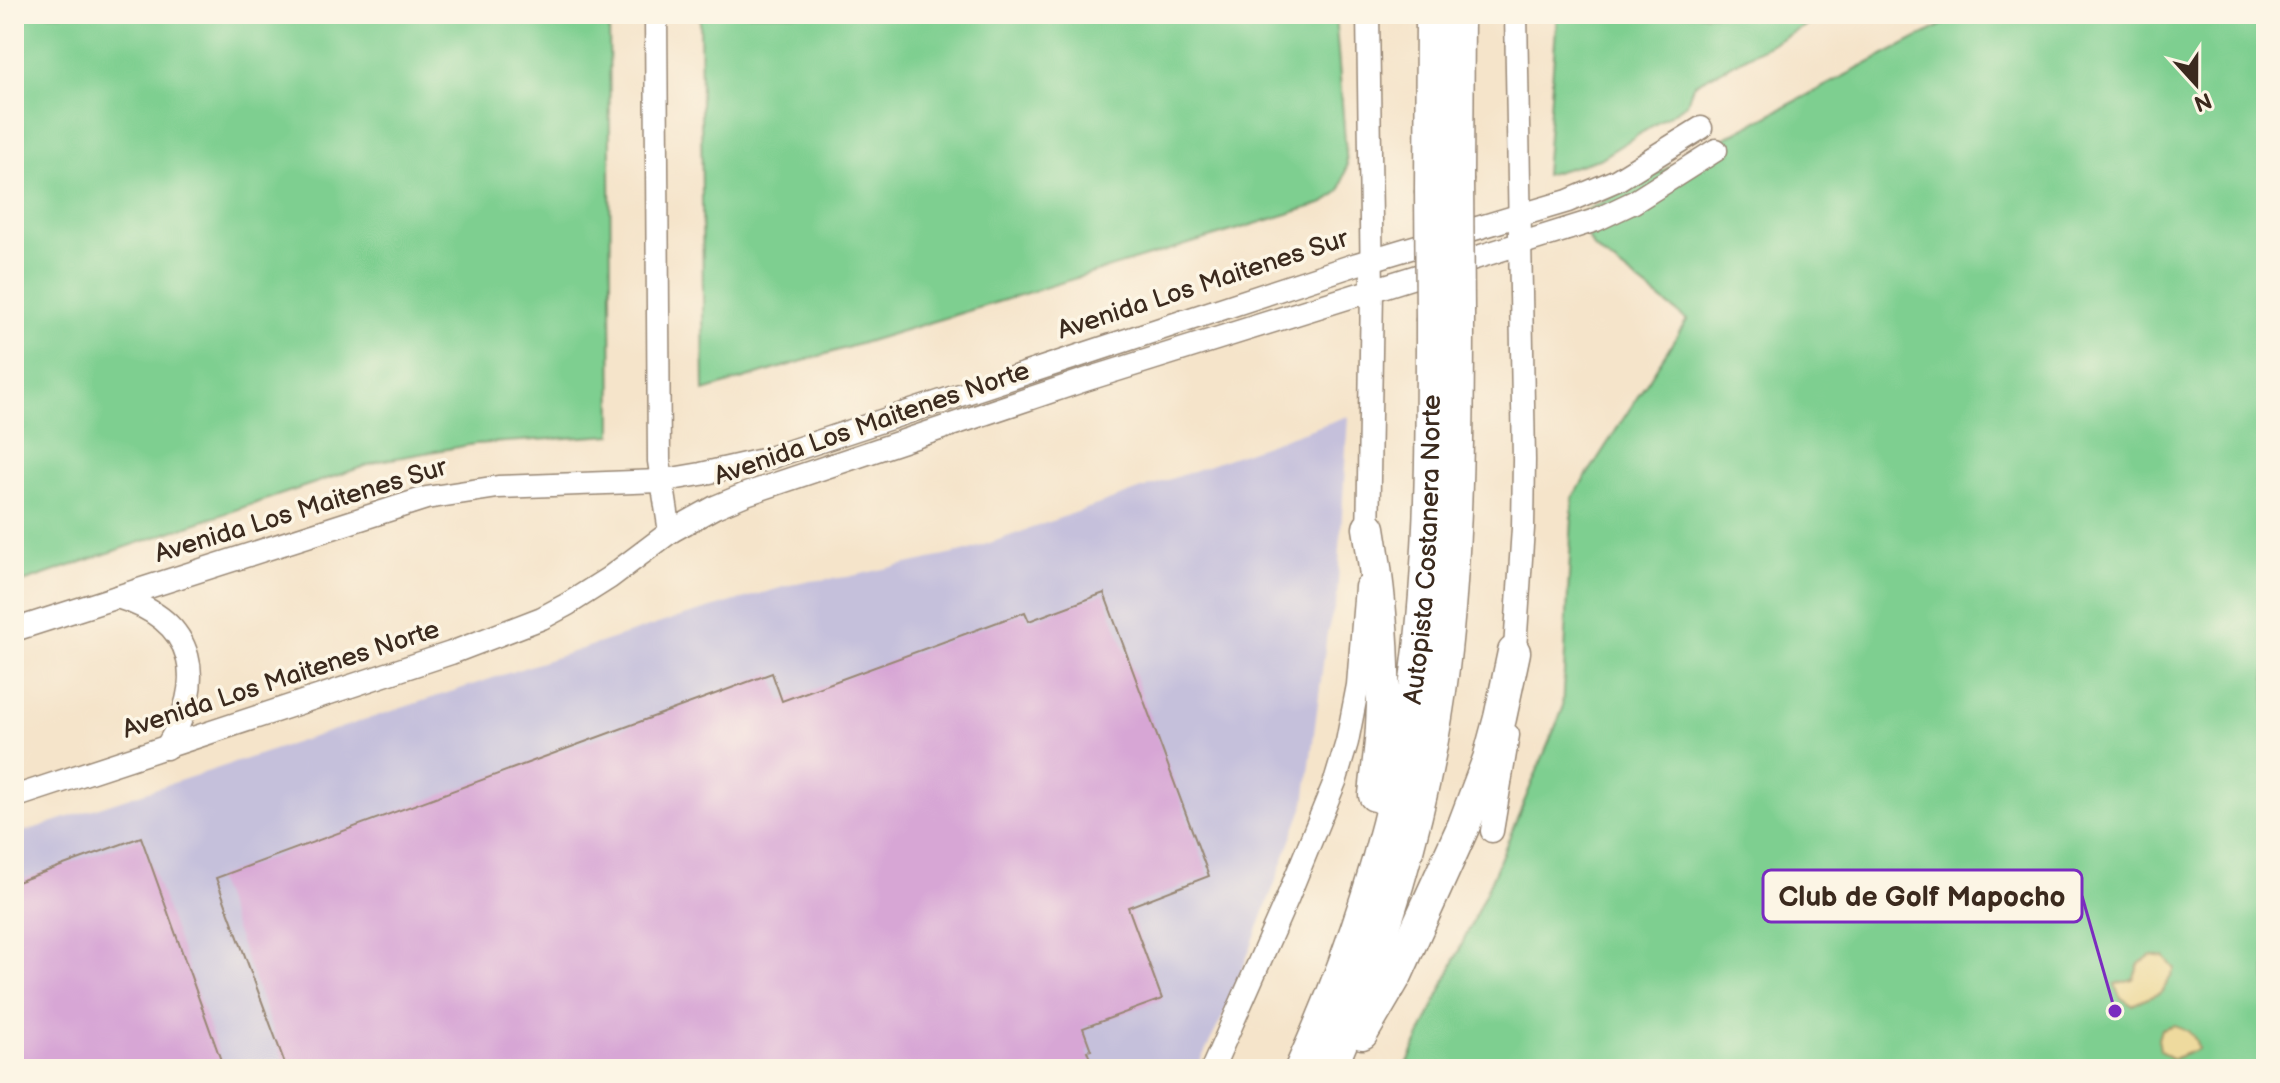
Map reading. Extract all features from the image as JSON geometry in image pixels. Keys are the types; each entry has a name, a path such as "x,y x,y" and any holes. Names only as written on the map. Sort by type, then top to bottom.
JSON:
{"highway":[{"name":"Autopista Costanera Norte","path":"1330,1069 1378,947 1410,838 1431,743 1446,640 1454,536 1445,316 1444,184 1432,14"},
{"name":"Autopista Costanera Norte","path":"1444,184 1458,14"},
{"name":"Autopista Costanera Norte","path":"1301,1069 1327,1010 1357,926 1402,757 1424,603 1445,316"},
{"path":"1327,1010 1337,958 1369,837 1382,729 1382,637 1369,528"},
{"path":"1339,1069 1396,975 1464,825 1497,732 1514,652"}],"street":[{"path":"656,14 660,481 670,532"},
{"path":"1212,1069 1336,779 1358,685 1369,528 1372,260 1368,14"},
{"path":"1492,831 1506,753 1523,514 1516,14"},
{"name":"Avenida Los Maitenes Sur","path":"14,630 426,498 498,487 660,481 763,460 1372,260 1594,191 1701,128"},
{"name":"Avenida Los Maitenes Norte","path":"14,797 451,653 542,618 609,578 670,532 746,494 1085,380 1612,213 1716,150"},
{"path":"1078,356 1085,380"},
{"path":"117,597 144,607 169,625 189,662 188,702 178,729 166,748"}],"shaded area":[{"path":"1348,416 1337,598 1327,633 1305,803 1231,1000 1196,1069 14,1069 14,835 667,621 801,582 847,577 967,551"}],"green space":[{"path":"14,14 609,14 612,435 475,444 380,461 14,585"},
{"path":"700,14 1335,14 1347,166 1340,191 1324,203 704,391"},
{"path":"1557,14 1828,14 1693,85 1687,104 1599,159 1545,175"},
{"path":"1963,14 2266,14 2266,1069 1405,1069 1494,874 1562,711 1573,497 1687,320 1593,247 1577,215"}],"sand":[{"path":"2151,955 2164,957 2175,969 2162,992 2132,1005 2120,997 2115,984 2133,979 2139,964"},
{"path":"2174,1025 2190,1033 2198,1049 2173,1059 2160,1050 2158,1039 2161,1029"}],"building":[{"path":"1104,593 1209,876 1128,907 1162,999 1083,1028 1094,1069 287,1069 216,878 772,673 782,701 1025,612 1029,621"},
{"path":"141,837 224,1069 14,1069 14,883"}],"place":[{"name":"Club de Golf Mapocho","path":"2115,1011"}]}
